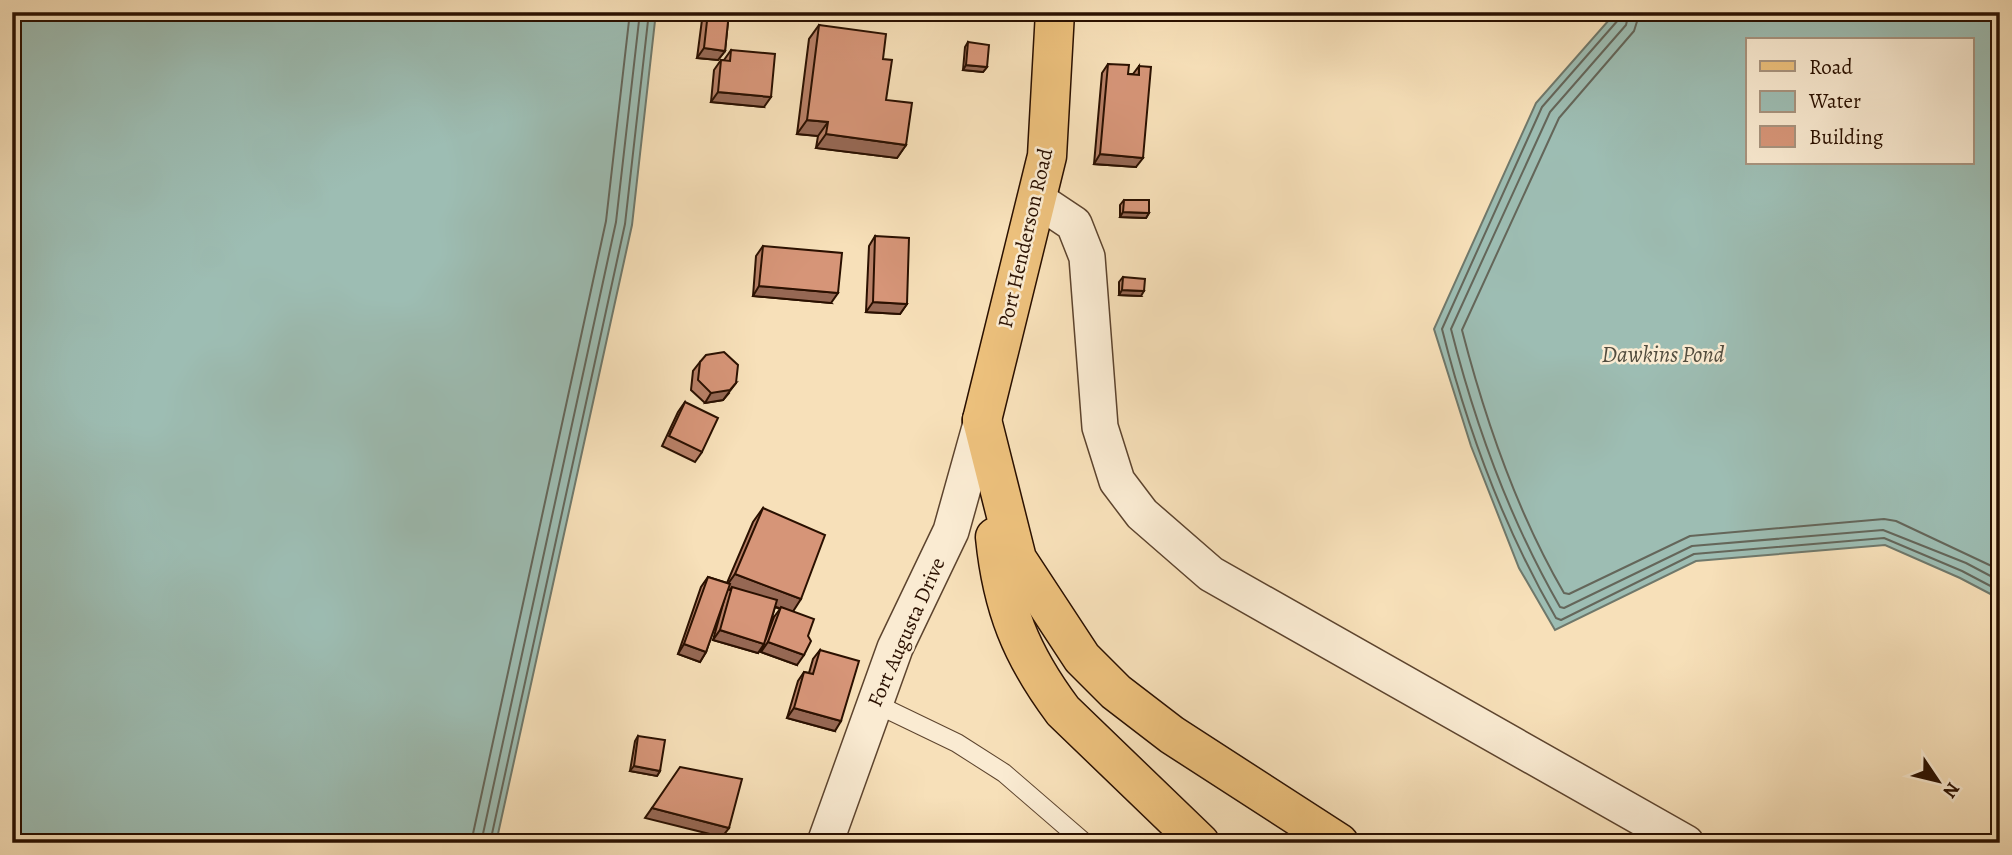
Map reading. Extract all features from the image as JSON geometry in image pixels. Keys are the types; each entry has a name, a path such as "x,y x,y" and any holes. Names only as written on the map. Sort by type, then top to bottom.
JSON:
{"main road":[{"name":"Port Henderson Road","path":"982,420 1047,156 1055,12"},
{"path":"982,420 999,569 1009,617 1028,660 1063,711 1200,843"},
{"path":"982,420 1017,559 1082,658 1115,692 1172,735 1339,843"}],"street":[{"path":"1038,200 1074,224 1087,257 1100,427 1117,481 1142,514 1211,574 1686,843"},
{"name":"Fort Augusta Drive","path":"825,843 874,702 911,612 951,531 982,420"}],"lane":[{"path":"874,702 957,743 1004,773 1086,843"}],"water":[{"path":"12,12 656,12 632,225 496,843 12,843"},
{"name":"Dawkins Pond","path":"1616,12 2000,12 2000,599 1885,545 1696,561 1555,630 1519,568 1471,446 1434,329 1536,103"}],"building":[{"path":"708,12 729,12 725,51 704,48"},
{"path":"819,25 886,34 883,59 892,60 886,100 912,103 906,145 826,134 828,122 807,120"},
{"path":"968,42 989,45 987,67 966,65"},
{"path":"731,50 775,54 771,97 718,92 721,60 730,61"},
{"path":"1108,64 1129,65 1128,74 1139,75 1139,66 1151,67 1143,158 1100,154"},
{"path":"1124,200 1149,200 1149,213 1123,212"},
{"path":"875,236 909,238 907,304 873,302"},
{"path":"763,246 842,253 838,293 759,286"},
{"path":"1123,277 1145,279 1144,291 1122,290"},
{"path":"724,352 738,365 736,383 730,390 711,393 698,380 700,362 706,355"},
{"path":"685,402 718,418 702,452 669,436"},
{"path":"763,508 825,535 801,599 735,574"},
{"path":"708,577 730,584 706,652 684,644"},
{"path":"732,587 777,600 764,644 720,630"},
{"path":"781,607 814,619 808,636 811,641 804,655 768,642"},
{"path":"820,650 859,661 841,721 794,708 804,672 813,674"},
{"path":"638,736 665,740 660,771 634,766"},
{"path":"680,767 742,779 729,828 652,808"}]}
